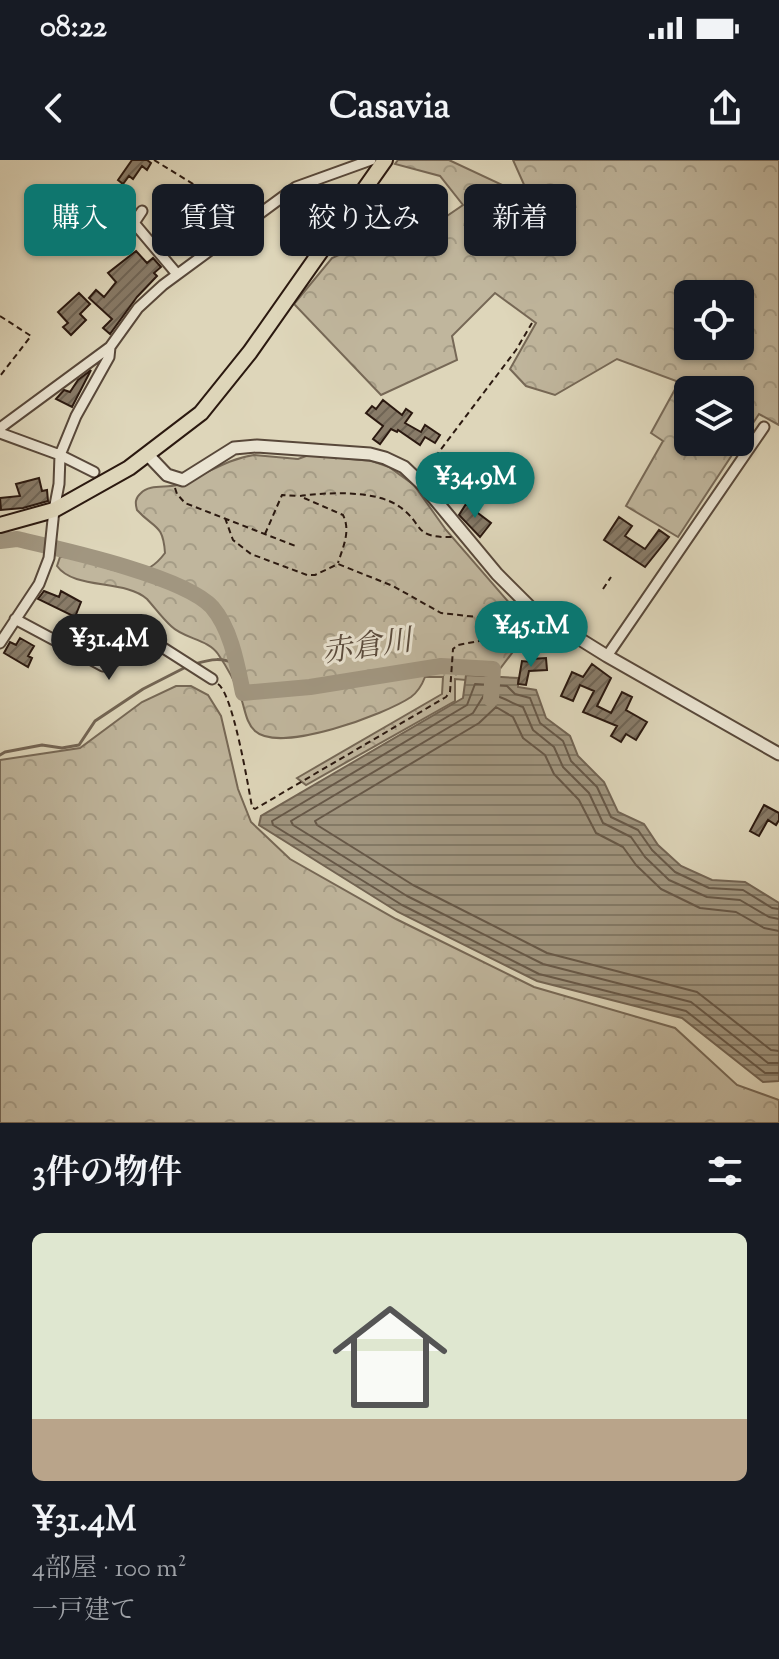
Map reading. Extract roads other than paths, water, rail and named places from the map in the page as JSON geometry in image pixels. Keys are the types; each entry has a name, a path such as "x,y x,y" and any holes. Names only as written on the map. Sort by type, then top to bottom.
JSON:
{"main road":[{"path":"0,525 54,510 148,455 201,413 224,386 385,160"}],"street":[{"path":"0,430 110,347 138,308 177,274 296,187 371,160"},
{"path":"142,211 134,223 177,274"},
{"path":"0,643 39,584 49,558 60,455 76,416 109,357 110,347"},
{"path":"607,656 764,427"},
{"path":"0,430 94,472"},
{"path":"148,455 167,475 183,480 234,448 257,446 370,454 404,467 528,613 779,754"},
{"path":"15,619 103,666 109,665 133,645 143,641 154,642 212,679"}],"water":[{"path":"466,675 518,678 518,687 536,690 546,718 570,736 578,756 604,782 618,812 644,824 658,845 681,866 712,880 745,882 779,903 779,1081 763,1082 682,1018 537,981 398,912 259,825 261,816 463,698"}],"waterway":[{"name":"赤倉川","path":"0,541 17,539 90,557 149,574 197,596 212,607 224,626 243,693 310,687 441,666 493,669 491,699"},
{"path":"195,664 217,660 237,665"},
{"path":"0,755 42,745 62,748 79,745 95,721 143,689 186,667"}]}
